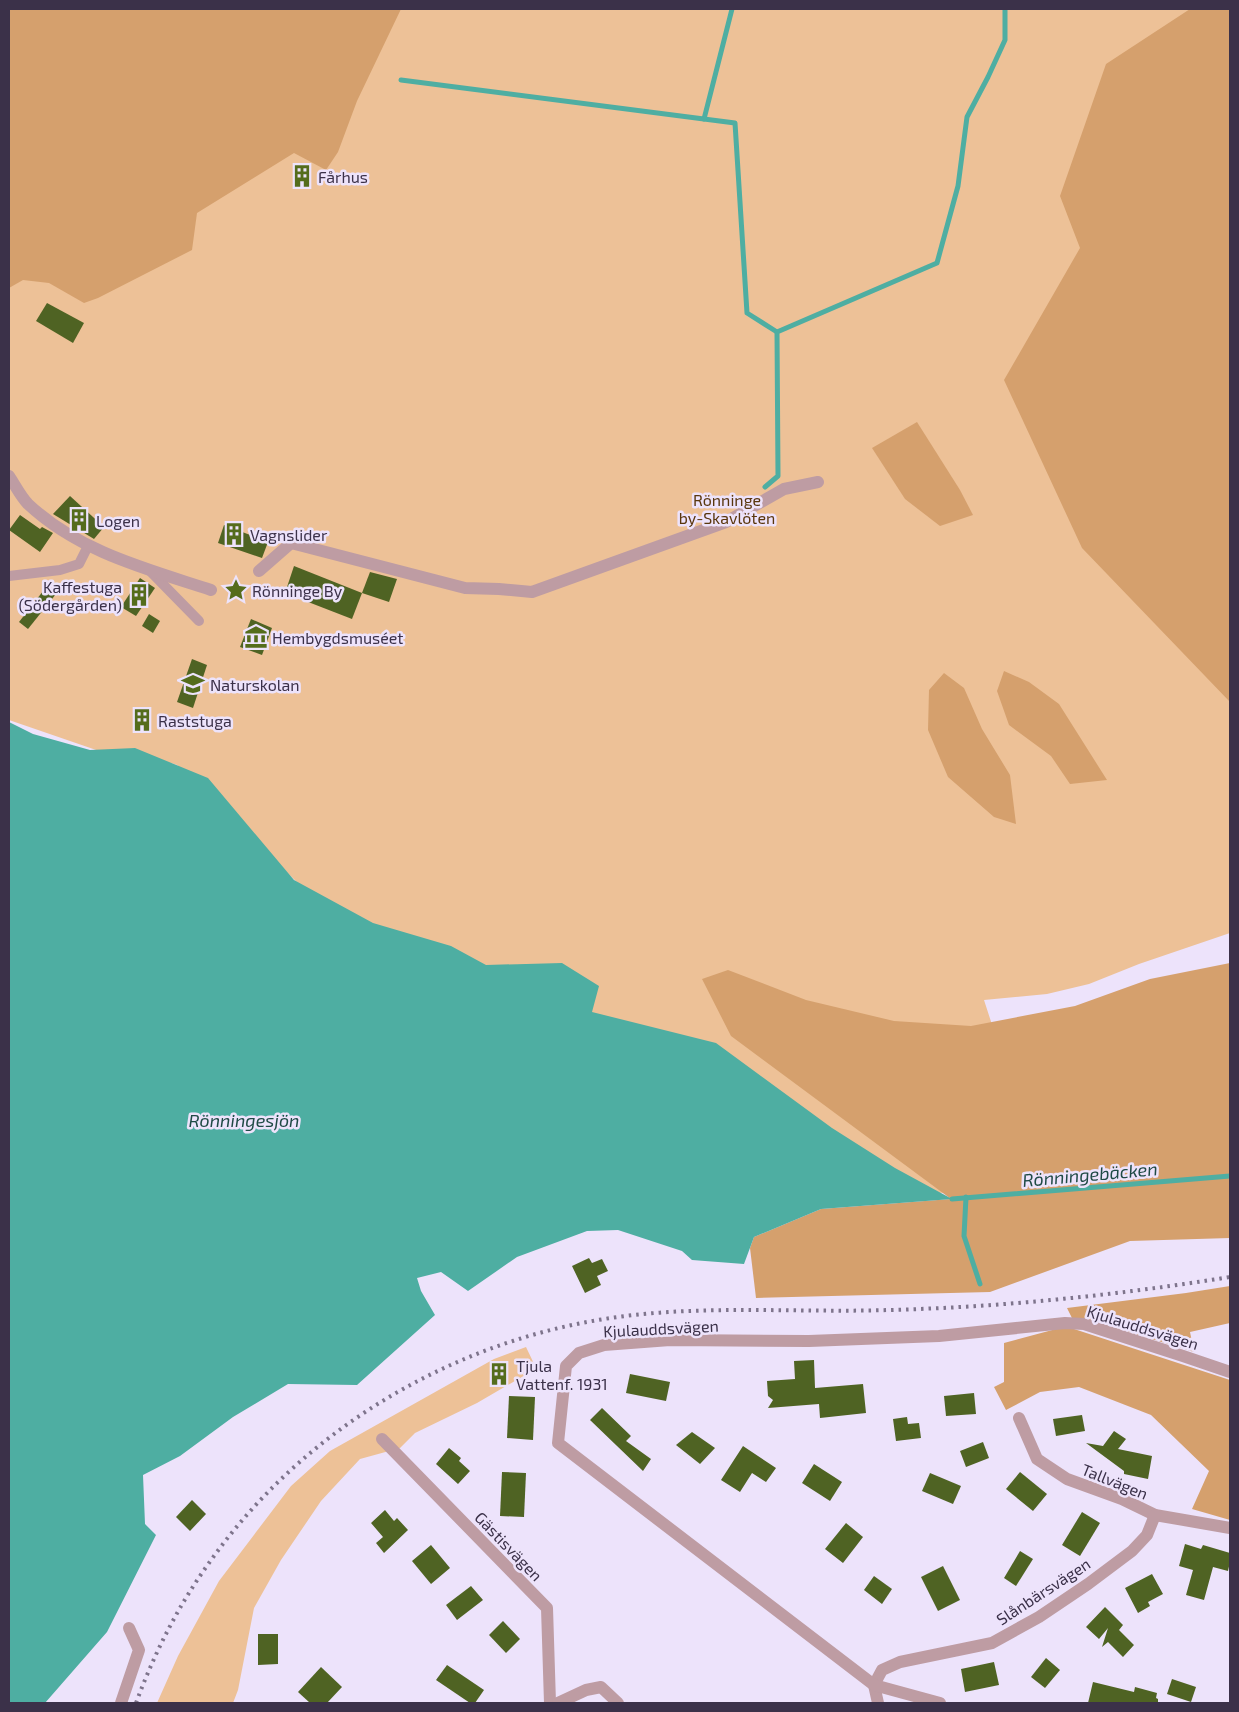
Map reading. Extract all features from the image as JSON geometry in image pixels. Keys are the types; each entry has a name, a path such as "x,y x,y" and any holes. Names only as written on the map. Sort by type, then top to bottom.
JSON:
{"street":[{"path":"9,476 27,503 54,525 88,546 111,557 211,590"},
{"path":"259,570 291,543 465,588 532,592 726,522 784,489 818,482"},
{"name":"Kjulauddsvägen","path":"874,1685 558,1443 566,1366 579,1353 604,1345 670,1340 809,1341 939,1336 1065,1323 1084,1324 1230,1372"},
{"name":"Tallvägen","path":"1019,1418 1037,1459 1067,1479 1122,1499 1155,1514 1230,1528"},
{"name":"Gästisvägen","path":"382,1439 547,1608 550,1703"},
{"name":"Slånbärsvägen","path":"874,1685 882,1670 900,1662 992,1642 1039,1617 1088,1584 1132,1550 1147,1535 1155,1514"},
{"path":"121,1703 139,1650 129,1628"},
{"path":"878,1703 874,1685 940,1703"},
{"path":"558,1703 586,1690 601,1687 618,1703"}],"lane":[{"path":"9,576 60,570 79,564 88,546"},
{"path":"148,570 200,621"}],"green space":[{"name":"Rönninge by-Skavlöten","path":"9,9 1230,9 1230,933 1139,964 1089,984 1047,994 984,1000 1044,1185 912,1195 493,970 347,931 177,765 139,761 102,752 9,720"},
{"path":"526,1347 537,1370 477,1403 415,1433 400,1448 360,1459 321,1501 281,1560 254,1608 238,1690 233,1703 157,1703 178,1656 219,1581 291,1486 330,1451 494,1359"}],"shaded area":[{"path":"9,9 401,9 357,101 338,152 326,170 294,153 197,213 192,250 98,298 84,303 49,283 23,280 9,288"},
{"path":"1190,9 1230,9 1230,702 1082,548 1004,380 1080,248 1060,196 1106,64"},
{"path":"917,422 960,490 973,515 940,526 905,499 872,448"},
{"path":"1004,671 1029,682 1059,704 1107,780 1070,784 1051,756 1009,725 997,691"},
{"path":"944,673 964,688 982,729 1010,775 1016,824 994,817 948,777 928,730 929,690"},
{"path":"1230,963 1230,1238 1130,1241 990,1292 756,1298 750,1248 754,1237 821,1209 951,1199 731,1036 702,979 728,970 806,1000 894,1021 971,1026 1075,1006 1150,979"},
{"path":"1230,1286 1230,1323 1190,1332 1194,1352 1100,1323 1072,1318 1067,1308 1186,1293"},
{"path":"1056,1329 1074,1329 1230,1380 1230,1520 1192,1509 1209,1471 1151,1415 1079,1387 1040,1392 1006,1410 994,1387 1004,1382 1004,1343"}],"water":[{"name":"Rönningesjön","path":"9,722 33,734 90,750 135,748 208,778 294,880 373,923 451,946 486,965 562,963 599,986 592,1012 716,1043 832,1128 895,1168 952,1199 821,1209 754,1237 744,1264 692,1260 682,1251 618,1230 587,1231 517,1257 468,1291 441,1272 417,1278 421,1291 435,1315 357,1385 288,1384 233,1417 180,1456 143,1475 145,1524 156,1535 107,1632 45,1703 9,1703"}],"building":[{"name":"Fårhus","path":"298,167 311,174 305,185 293,179"},
{"path":"47,303 84,323 73,343 36,321"},
{"name":"Logen","path":"70,496 104,527 94,539 53,514"},
{"path":"20,515 40,529 42,527 53,533 40,552 9,530"},
{"name":"Vagnslider","path":"224,525 268,542 262,558 218,543"},
{"path":"294,566 362,593 352,619 285,593"},
{"path":"370,572 397,579 389,602 362,593"},
{"name":"Kaffestuga (Södergården)","path":"140,578 155,588 136,616 121,607"},
{"path":"47,586 56,594 28,629 19,622"},
{"path":"149,614 160,621 153,633 142,626"},
{"path":"251,619 272,628 262,655 240,647"},
{"path":"192,659 207,665 193,708 177,702"},
{"name":"Raststuga","path":"138,711 151,716 146,728 133,723"},
{"path":"589,1258 592,1263 602,1259 608,1271 597,1276 601,1285 585,1293 572,1266"},
{"path":"814,1360 815,1388 863,1384 866,1413 820,1418 819,1404 768,1408 773,1400 768,1396 767,1381 795,1379 794,1361"},
{"path":"630,1374 670,1382 666,1401 626,1393"},
{"path":"974,1393 976,1414 946,1416 944,1396"},
{"path":"509,1396 535,1397 533,1440 507,1438"},
{"path":"602,1408 631,1436 626,1441 651,1459 643,1471 590,1420"},
{"path":"1082,1415 1085,1431 1056,1436 1053,1419"},
{"path":"907,1417 908,1424 919,1423 921,1438 896,1441 893,1419"},
{"path":"1114,1431 1126,1439 1118,1449 1152,1456 1148,1479 1124,1474 1124,1471 1086,1443 1103,1446"},
{"path":"692,1432 715,1448 700,1464 676,1445"},
{"path":"983,1442 989,1458 966,1467 960,1451"},
{"path":"743,1446 776,1468 766,1482 752,1473 740,1492 721,1480"},
{"path":"449,1448 461,1458 459,1461 470,1471 458,1484 436,1464"},
{"path":"814,1464 842,1482 830,1501 802,1483"},
{"path":"502,1472 526,1473 524,1517 500,1516"},
{"path":"1020,1472 1047,1494 1033,1511 1006,1489"},
{"path":"930,1473 961,1486 953,1504 922,1491"},
{"path":"192,1500 206,1514 190,1531 176,1517"},
{"path":"385,1510 394,1521 397,1518 408,1530 384,1553 376,1543 383,1537 371,1523"},
{"path":"1082,1512 1100,1523 1080,1556 1062,1545"},
{"path":"846,1523 863,1537 843,1563 825,1549"},
{"path":"1185,1544 1201,1549 1203,1545 1230,1553 1228,1571 1213,1567 1204,1600 1186,1595 1193,1570 1179,1566"},
{"path":"431,1545 450,1568 431,1584 412,1561"},
{"path":"1020,1551 1033,1559 1016,1586 1004,1578"},
{"path":"943,1566 960,1600 938,1611 921,1577"},
{"path":"1152,1574 1163,1594 1148,1602 1150,1606 1138,1613 1125,1588"},
{"path":"874,1576 892,1589 882,1604 864,1590"},
{"path":"471,1586 483,1600 457,1620 446,1605"},
{"path":"1105,1607 1123,1625 1119,1630 1134,1645 1123,1657 1108,1642 1102,1647 1108,1628 1099,1639 1086,1627"},
{"path":"503,1621 520,1639 506,1653 489,1635"},
{"path":"258,1634 278,1634 278,1664 258,1665"},
{"path":"1046,1658 1060,1670 1045,1688 1031,1677"},
{"path":"994,1662 999,1685 965,1692 961,1669"},
{"path":"447,1665 484,1690 475,1703 470,1703 436,1680"},
{"path":"321,1667 342,1687 327,1703 310,1703 298,1692"},
{"path":"1172,1679 1196,1687 1191,1702 1167,1694"},
{"path":"1093,1682 1134,1692 1135,1687 1157,1693 1158,1703 1088,1703"}],"waterway":[{"path":"704,119 732,9"},
{"path":"765,487 778,476 777,332 937,263 958,186 967,117 1005,40 1005,9"},
{"path":"401,80 735,123 747,313 777,332"},
{"name":"Rönningebäcken","path":"952,1199 1230,1176"},
{"path":"966,1197 964,1236 980,1284"}],"railway":[{"path":"136,1703 168,1631 198,1579 246,1516 287,1473 333,1435 382,1401 434,1373 489,1349 546,1331 639,1314 710,1310 853,1311 975,1306 1103,1295 1230,1277"}],"place":[{"name":"Fårhus","path":"302,176"},
{"name":"Logen","path":"79,520"},
{"name":"Vagnslider","path":"234,534"},
{"name":"Rönninge By","path":"236,590"},
{"name":"Kaffestuga (Södergården)","path":"139,595"},
{"name":"Hembygdsmuséet","path":"256,637"},
{"name":"Naturskolan","path":"193,684"},
{"name":"Raststuga","path":"142,720"},
{"name":"Tjula Vattenf. 1931","path":"499,1374"}]}
